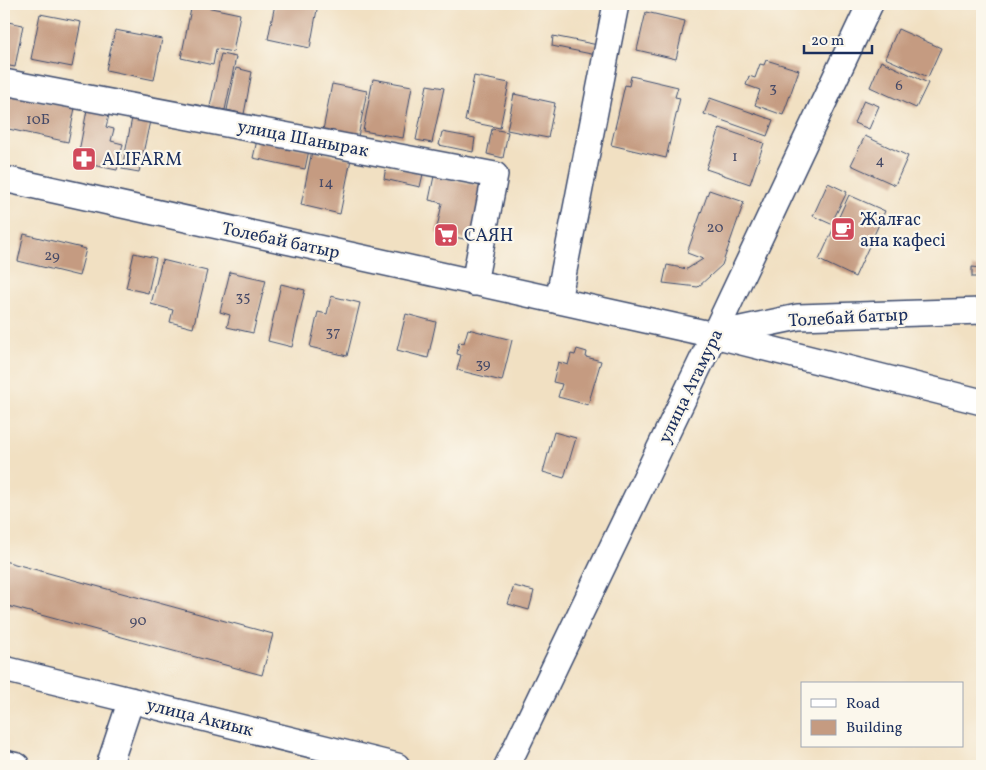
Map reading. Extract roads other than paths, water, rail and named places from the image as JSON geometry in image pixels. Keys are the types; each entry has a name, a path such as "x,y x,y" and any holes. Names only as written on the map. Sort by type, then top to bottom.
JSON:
{"street":[{"path":"558,301 616,4"},
{"name":"улица Атамура","path":"506,766 714,335 870,4"},
{"name":"улица Шанырак","path":"4,82 495,175 474,283"},
{"name":"Толебай батыр","path":"4,179 714,335 982,402"},
{"name":"Толебай батыр","path":"714,335 798,317 982,311"},
{"name":"улица Акиык","path":"4,668 387,765"},
{"path":"109,766 131,700"},
{"path":"4,763 18,766"}],"place":[{"name":"ALIFARM","path":"84,159"},
{"name":"Жалғас ана кафесі","path":"843,229"},
{"name":"САЯН","path":"446,235"}]}
